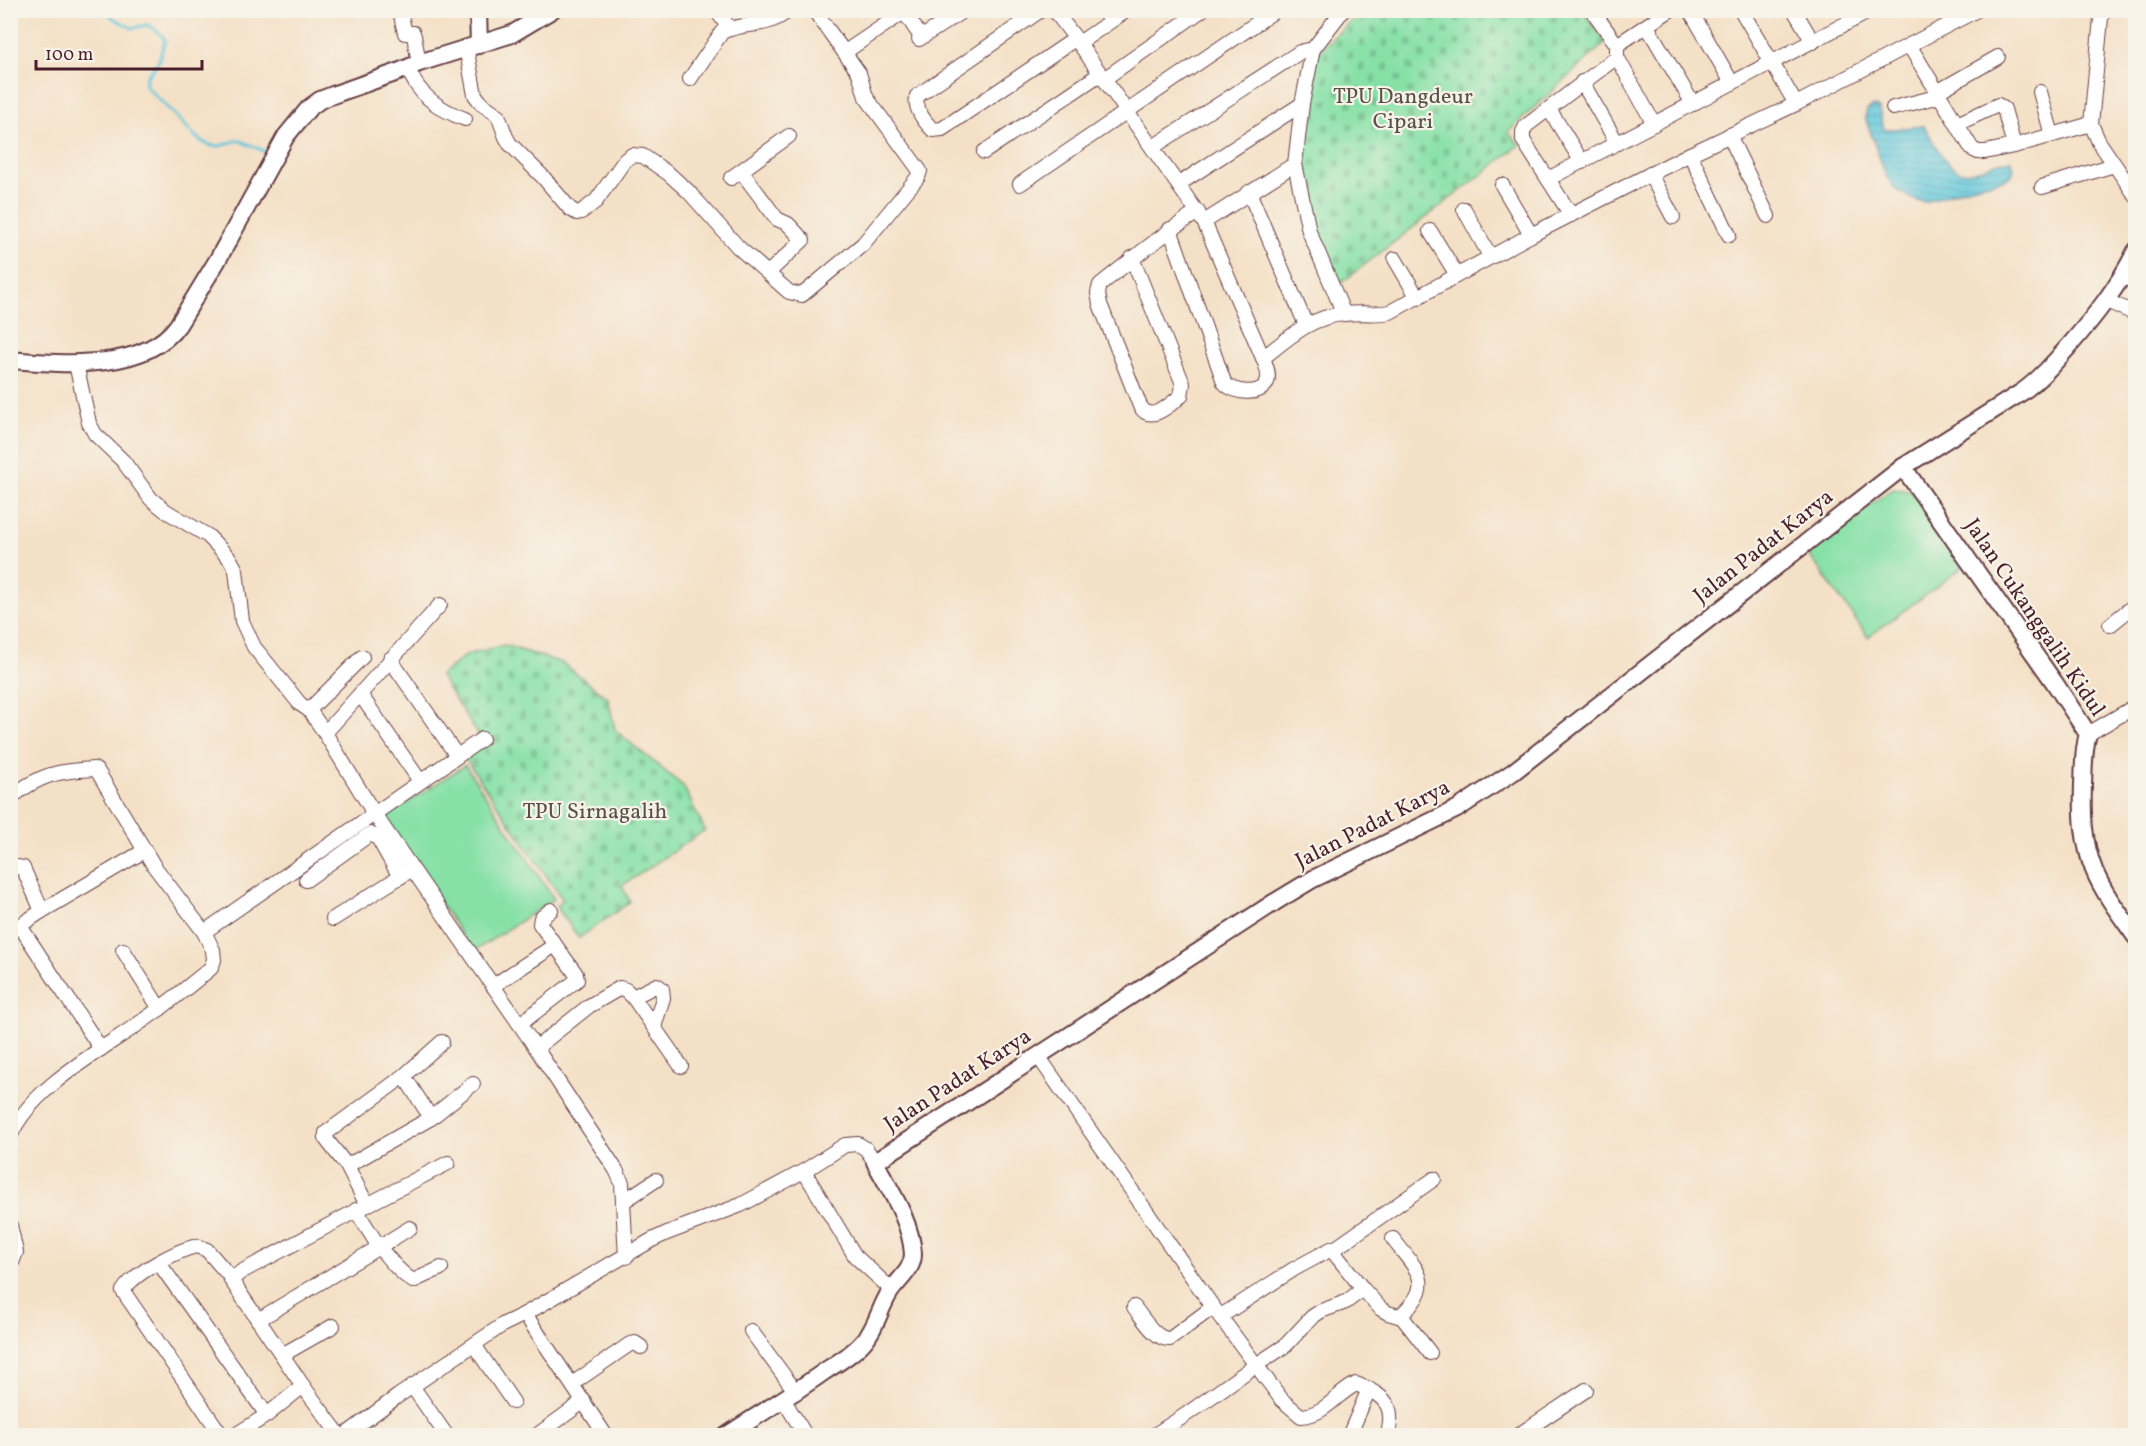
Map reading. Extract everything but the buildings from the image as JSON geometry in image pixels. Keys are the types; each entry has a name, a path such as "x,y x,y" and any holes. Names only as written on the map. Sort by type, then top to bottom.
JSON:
{"street":[{"path":"478,10 473,46 475,95 482,104 498,115 510,144 543,177 570,209 577,213 591,206 626,160 632,155 643,156 657,164 689,192 738,247 789,292 802,295 863,244 918,177 920,171 866,97 862,78 814,10"},
{"path":"10,360 76,364 128,358 165,341 178,325 202,285 286,136 309,108 320,100 413,66 512,34 552,10"},
{"path":"716,10 730,29"},
{"path":"690,79 722,32 770,23 789,10"},
{"path":"845,52 903,11 918,35 964,10"},
{"path":"1041,10 917,96 915,102 918,110 933,130 942,129 1127,10"},
{"path":"1054,10 1201,217 1263,358 1268,379 1264,387 1239,391 1225,384 1170,229"},
{"path":"984,152 1202,10"},
{"path":"1020,184 1276,10"},
{"path":"1343,10 1312,49 1302,104 1295,164 1309,231 1344,314"},
{"path":"1592,10 1617,51 1654,124"},
{"path":"1690,10 1732,83"},
{"path":"1742,10 1796,104"},
{"path":"1794,10 1813,42"},
{"path":"1548,179 1813,42 1846,16 1872,10"},
{"path":"1263,358 1306,325 1322,319 1344,314 1375,315 1390,312 1490,256 1689,154 1796,104 1977,10"},
{"path":"2103,10 2091,124 2099,142 2136,196"},
{"path":"1571,215 1523,140 1523,132 1526,126 1666,12"},
{"path":"401,16 403,31 413,33 414,36 413,66 417,87 450,114 465,119"},
{"path":"1647,26 1693,104"},
{"path":"1909,45 1972,149 1978,152 2014,146 2091,124"},
{"path":"1153,147 1300,52 1312,49"},
{"path":"1893,108 1939,94 1998,57"},
{"path":"1582,82 1617,143"},
{"path":"2040,92 2052,135"},
{"path":"1179,184 1302,104"},
{"path":"1957,124 1998,105 2002,106 2014,146"},
{"path":"1549,109 1582,162"},
{"path":"1729,135 1768,216"},
{"path":"768,273 803,240 788,224 777,219 736,175 789,136"},
{"path":"1689,154 1729,235"},
{"path":"1132,258 1183,384 1181,396 1160,411 1150,414 1140,406 1098,293 1100,285 1132,258 1170,229 1201,217 1295,164"},
{"path":"2042,187 2114,165"},
{"path":"1650,174 1673,217"},
{"path":"1502,185 1532,235"},
{"path":"1249,192 1306,325"},
{"path":"1464,209 1490,256"},
{"path":"1430,231 1457,275"},
{"name":"Jalan Padat Karya","path":"726,1436 789,1396 862,1344 874,1324 880,1306 891,1289 910,1268 913,1257 907,1225 876,1162 1275,902 1313,879 1457,809 1484,792 1903,467 2040,379 2107,301 2129,279 2136,251"},
{"path":"1395,259 1418,298"},
{"path":"2107,301 2136,314"},
{"path":"76,364 89,423 95,434 123,461 151,499 166,511 208,536 230,559 236,570 242,621 254,647 300,704 309,710 325,733 375,815 520,1024 616,1170 622,1183 626,1257"},
{"name":"Jalan Cukanggalih Kidul","path":"1903,467 2088,734 2084,746 2083,802 2086,845 2094,872 2134,931"},
{"path":"2110,625 2136,604"},
{"path":"325,733 440,605"},
{"path":"309,710 362,657"},
{"path":"390,659 457,756"},
{"path":"360,694 420,781"},
{"path":"2088,734 2136,706"},
{"path":"204,932 482,740"},
{"path":"10,798 43,776 65,770 94,769 105,781 144,850 204,932 213,950 213,964 207,972 160,1009 51,1085 16,1122 10,1137"},
{"path":"306,880 370,834 376,836 382,843 400,877"},
{"path":"101,1049 15,929 144,850"},
{"path":"17,867 23,868 42,911"},
{"path":"333,919 413,869"},
{"path":"520,1024 577,980 576,974 540,923 541,918 551,910"},
{"path":"493,986 555,945"},
{"path":"123,950 160,1009"},
{"path":"633,997 657,985 662,988 663,998 654,1027"},
{"path":"536,1048 589,1006 620,988 633,997 681,1066"},
{"path":"441,1268 413,1281 395,1267 379,1247 347,1166 326,1140 326,1133 404,1076 442,1042"},
{"path":"1038,1056 1217,1312 1282,1400 1300,1416 1312,1415 1356,1384 1379,1395 1386,1404 1391,1415 1389,1436"},
{"path":"404,1076 431,1118"},
{"path":"347,1166 431,1118 472,1084"},
{"path":"222,1436 123,1292 126,1285 159,1263 190,1248 202,1247 207,1250 232,1279 232,1284 303,1386 342,1436 504,1324 667,1233 741,1205 804,1172 845,1145 858,1144 866,1149 876,1162"},
{"path":"232,1279 448,1163"},
{"path":"804,1172 855,1256 891,1289"},
{"path":"1134,1307 1157,1335 1170,1339 1329,1249 1334,1250 1434,1179"},
{"path":"624,1201 656,1180"},
{"path":"10,1226 16,1252 10,1268"},
{"path":"258,1320 410,1228"},
{"path":"1394,1239 1421,1279 1417,1299 1400,1316"},
{"path":"1334,1250 1363,1289 1382,1309 1400,1316 1430,1353"},
{"path":"159,1263 267,1415"},
{"path":"1153,1436 1285,1346 1312,1317 1346,1302 1363,1289"},
{"path":"525,1314 606,1436"},
{"path":"282,1355 333,1326"},
{"path":"751,1331 789,1396 806,1436"},
{"path":"572,1384 630,1344 635,1343 641,1347"},
{"path":"474,1345 513,1402"},
{"path":"234,1436 267,1415 303,1386"},
{"path":"412,1386 447,1436"},
{"path":"1349,1436 1369,1389"},
{"path":"1516,1436 1587,1390"},
{"path":"536,1436 584,1401"}],"green space":[{"name":"TPU Dangdeur Cipari","path":"1362,11 1582,11 1606,42 1508,132 1520,145 1337,286 1306,211 1301,111 1312,57"},
{"path":"1892,489 1911,491 1962,568 1868,637 1807,552"},
{"name":"TPU Sirnagalih","path":"504,645 562,663 608,698 615,730 683,786 705,830 622,886 630,902 579,938 556,906 563,900 462,754 482,741 440,676 466,655"},
{"path":"465,765 554,899 473,952 384,818"}],"water":[{"path":"1873,106 1879,108 1884,130 1924,126 1944,159 1957,170 1975,171 1997,163 2011,161 2014,168 2012,175 2006,179 1963,189 1926,202 1917,201 1896,190 1886,176 1865,117 1867,110"}],"waterway":[{"path":"106,10 113,18 132,28 148,25 162,35 165,41 158,62 146,78 146,86 197,138 212,146 238,140 269,153"}]}
